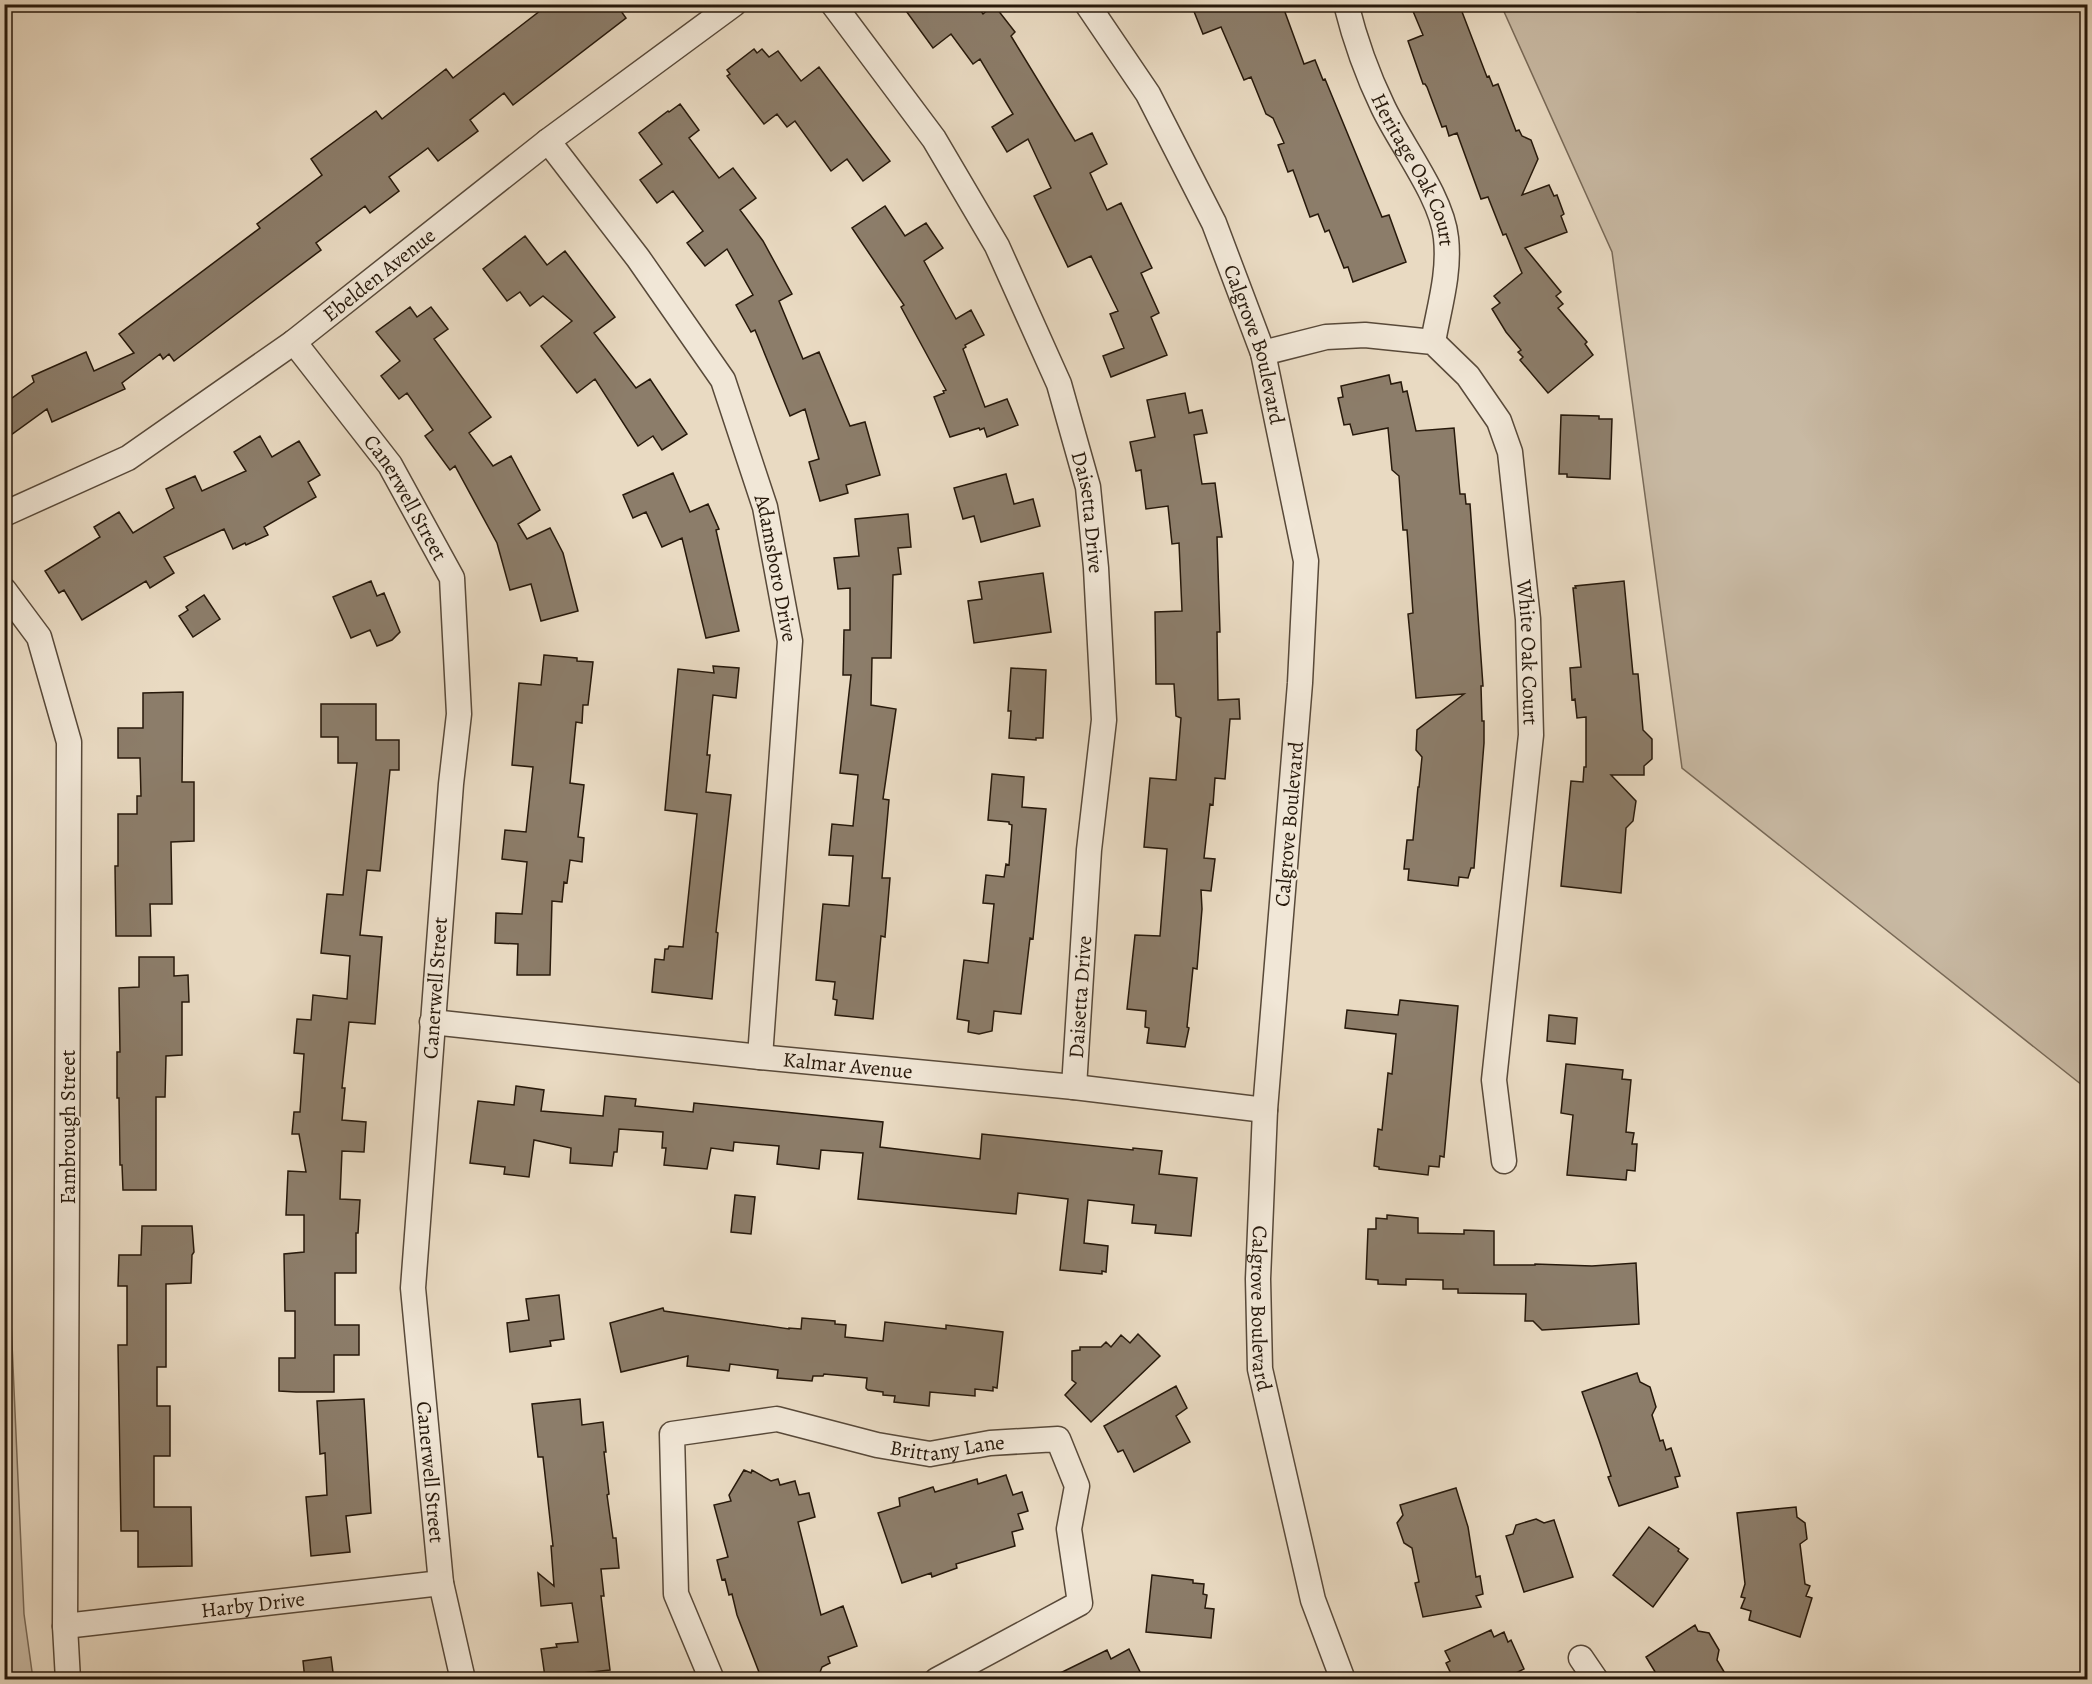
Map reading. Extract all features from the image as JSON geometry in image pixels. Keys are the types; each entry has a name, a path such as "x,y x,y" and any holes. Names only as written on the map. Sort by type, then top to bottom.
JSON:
{"street":[{"name":"Ebelden Avenue","path":"4,514 128,458 294,342 548,141 734,4"},
{"name":"Daisetta Drive","path":"833,4 934,140 997,246 1059,384 1088,487 1096,568 1104,720 1089,850 1074,1087"},
{"name":"Calgrove Boulevard","path":"1087,4 1148,94 1214,224 1263,352 1306,561 1300,682 1265,1110 1258,1280 1260,1369 1313,1600 1343,1680"},
{"name":"Heritage Oak Court","path":"1346,4 1360,51 1383,108 1435,200 1446,237 1446,272 1433,342"},
{"name":"Adamsboro Drive","path":"548,141 638,258 723,380 765,507 790,641 760,1057"},
{"path":"1263,352 1326,337 1355,335 1433,342"},
{"name":"Canerwell Street","path":"294,342 390,465 452,578 459,714 451,784 413,1288 441,1583 463,1680"},
{"name":"White Oak Court","path":"1433,342 1468,376 1499,421 1510,452 1528,619 1531,735 1494,1080 1504,1161"},
{"name":"Fambrough Street","path":"4,590 39,638 69,742 65,1626 68,1680"},
{"name":"Kalmar Avenue","path":"432,1022 1074,1087 1265,1110"},
{"name":"Brittany Lane","path":"712,1680 676,1594 672,1434 777,1419 877,1445 930,1454 990,1443 1058,1438 1077,1486 1069,1529 1080,1604 938,1680"},
{"name":"Harby Drive","path":"65,1626 441,1583"},
{"path":"1581,1658 1596,1680"}],"shaded area":[{"path":"1704,4 2087,5 2087,1089 1682,768 1612,252 1501,5 1635,5 1637,12 1685,11"},
{"path":"4,1164 24,1614 33,1679 5,1679"}],"building":[{"path":"549,4 616,4 626,18 513,105 504,93 470,120 478,131 438,161 428,148 389,177 399,191 370,213 365,206 316,243 321,250 174,361 169,354 163,359 160,354 122,383 125,389 52,422 47,409 4,440 4,404 34,382 32,376 86,352 94,371 134,353 119,334 260,228 257,224 322,175 311,159 376,111 382,119 446,69 453,78"},
{"path":"901,4 976,4 983,14 994,5 1015,32 1011,36 1075,141 1092,133 1107,164 1090,173 1107,210 1121,203 1152,268 1141,273 1159,313 1151,317 1167,355 1111,377 1103,356 1124,348 1110,314 1118,311 1091,256 1068,267 1034,196 1051,188 1028,139 1007,152 992,127 1013,114 980,59 973,64 951,34 933,48"},
{"path":"1191,4 1282,4 1304,64 1315,60 1323,80 1325,79 1382,217 1389,215 1406,262 1353,282 1348,267 1344,268 1329,230 1325,232 1318,214 1310,217 1293,170 1288,172 1278,145 1284,143 1273,118 1266,114 1251,77 1244,80 1221,27 1203,34"},
{"path":"1410,4 1459,4 1487,77 1489,76 1493,86 1498,84 1516,131 1519,130 1522,136 1531,140 1538,159 1522,195 1549,185 1554,196 1557,195 1564,214 1561,216 1567,232 1525,248 1561,292 1556,296 1563,304 1558,308 1587,342 1585,344 1593,355 1548,393 1520,360 1523,357 1518,352 1521,350 1506,332 1492,309 1500,303 1494,296 1522,273 1506,234 1503,235 1488,197 1481,199 1457,133 1449,136 1446,126 1442,127 1427,87 1423,84 1408,41 1423,35"},
{"path":"754,49 757,53 762,49 769,57 778,51 801,81 819,67 890,161 863,181 847,159 831,171 795,121 787,127 777,114 764,124 727,76 730,74 727,70"},
{"path":"680,104 699,130 689,138 719,178 733,168 756,198 740,210 763,241 792,294 779,301 803,359 819,352 850,426 865,422 880,475 846,485 848,493 820,501 809,462 819,459 805,409 790,416 755,330 751,332 736,305 753,295 727,249 705,266 687,243 703,231 673,191 657,203 640,180 662,164 639,133"},
{"path":"885,206 905,236 926,223 943,248 924,261 956,319 971,310 984,335 965,345 963,349 985,407 1007,399 1018,425 987,437 984,428 980,430 979,428 950,437 934,397 946,390 901,307 904,305 852,228"},
{"path":"525,236 547,265 565,251 615,317 594,333 636,388 650,379 687,434 662,450 653,436 638,446 595,379 577,393 541,346 572,321 543,296 530,306 520,292 507,301 483,269"},
{"path":"410,307 417,317 431,307 448,329 434,339 491,417 469,433 493,466 511,456 540,510 518,524 527,539 550,528 563,553 578,611 541,621 531,584 510,590 497,543 455,466 450,470 425,436 433,430 407,393 399,399 381,376 400,361 376,332"},
{"path":"1389,375 1391,384 1401,382 1403,392 1407,391 1416,431 1454,428 1460,494 1465,494 1466,504 1470,504 1483,686 1481,686 1484,743 1474,868 1471,868 1468,878 1459,877 1458,886 1408,880 1409,869 1404,869 1407,840 1413,840 1422,757 1416,750 1417,730 1464,694 1416,698 1408,614 1413,613 1407,530 1403,530 1399,476 1392,470 1388,428 1353,435 1350,424 1344,425 1338,398 1343,397 1341,386"},
{"path":"1185,393 1189,413 1202,410 1207,433 1194,435 1202,484 1215,483 1222,537 1217,537 1220,632 1217,632 1218,700 1239,699 1240,719 1230,719 1225,779 1215,778 1213,805 1210,804 1204,858 1215,859 1211,891 1201,890 1202,909 1197,969 1193,968 1187,1027 1189,1028 1185,1047 1147,1043 1149,1028 1145,1027 1146,1011 1127,1009 1135,935 1160,936 1167,849 1144,847 1150,778 1176,780 1181,718 1176,716 1174,684 1156,684 1155,612 1182,611 1179,543 1172,544 1168,506 1146,509 1141,470 1136,471 1130,442 1155,437 1147,400"},
{"path":"1561,415 1599,416 1599,419 1612,419 1610,479 1567,477 1567,474 1559,474"},
{"path":"260,436 272,457 299,441 320,475 308,482 316,497 264,527 268,535 246,545 245,543 233,549 224,529 164,557 174,573 150,588 146,581 82,620 64,590 59,593 45,571 100,537 94,527 119,512 133,533 174,508 166,489 195,476 202,491 246,471 234,452"},
{"path":"673,473 690,512 708,504 719,529 716,530 739,631 706,638 682,538 662,547 646,512 633,518 623,495"},
{"path":"1006,474 1014,504 1033,499 1040,526 981,542 974,516 963,519 954,488"},
{"path":"908,514 911,547 898,548 901,574 893,575 891,658 872,658 871,705 896,709 883,799 889,800 882,878 890,878 885,937 881,936 873,1019 835,1015 837,1000 833,999 835,982 816,980 823,904 849,906 853,856 829,855 832,824 853,826 858,775 840,773 851,675 843,675 844,630 850,630 850,588 838,589 834,558 859,556 855,519"},
{"path":"1043,573 1051,632 974,643 968,601 982,599 979,582"},
{"path":"371,581 377,596 384,593 400,632 392,640 377,646 370,630 351,638 333,597"},
{"path":"1624,581 1633,674 1638,674 1643,730 1652,739 1652,759 1644,766 1644,775 1611,775 1636,801 1633,821 1626,828 1621,893 1561,886 1571,781 1583,782 1584,767 1586,767 1586,717 1577,718 1575,699 1572,700 1570,668 1581,667 1573,588"},
{"path":"204,595 220,619 193,637 179,616 188,610 186,607"},
{"path":"544,655 593,662 588,705 583,705 582,723 576,722 570,783 584,785 578,837 584,838 582,862 570,860 562,902 552,901 550,975 517,975 518,944 495,943 496,913 522,914 527,862 502,859 505,830 526,832 533,767 512,765 519,683 541,685"},
{"path":"713,666 739,668 736,698 713,695 707,755 710,755 706,792 731,795 716,932 718,933 712,999 652,992 655,959 664,960 665,949 669,946 683,947 697,814 665,810 678,669 714,673"},
{"path":"1011,668 1046,670 1043,738 1036,738 1036,740 1009,738"},
{"path":"183,692 182,782 194,782 194,841 171,842 172,904 150,904 151,936 116,936 115,866 118,866 118,814 137,814 137,796 141,796 140,758 118,758 118,728 143,728 143,693"},
{"path":"321,704 376,704 376,740 399,740 399,770 390,770 380,871 367,870 360,935 382,937 375,1024 349,1022 342,1088 345,1088 342,1120 366,1122 364,1152 342,1151 340,1199 360,1200 358,1233 356,1233 356,1273 335,1273 335,1325 359,1325 359,1355 334,1355 334,1392 296,1392 279,1391 279,1358 295,1358 295,1311 285,1311 284,1254 304,1252 304,1215 286,1215 288,1171 306,1172 299,1134 292,1134 294,1112 300,1112 304,1054 294,1053 297,1019 311,1020 313,995 347,999 350,956 321,953 327,894 343,895 357,763 338,763 338,737 321,737"},
{"path":"992,774 1024,777 1022,807 1046,809 1033,939 1030,938 1021,1014 994,1011 992,1031 979,1034 968,1032 969,1021 957,1019 964,960 988,963 994,904 983,903 986,875 1004,877 1006,864 1009,865 1012,825 1009,822 988,820"},
{"path":"139,957 174,957 174,976 188,975 189,1002 182,1002 182,1055 166,1056 165,1097 156,1097 156,1190 123,1190 122,1165 120,1165 119,1098 117,1098 117,1052 120,1052 119,988 139,987"},
{"path":"1400,1000 1458,1006 1444,1157 1440,1156 1439,1167 1429,1166 1428,1175 1379,1169 1374,1166 1378,1129 1382,1130 1388,1073 1392,1074 1396,1034 1345,1028 1347,1010 1398,1015"},
{"path":"1549,1015 1577,1018 1575,1044 1547,1041"},
{"path":"1566,1064 1623,1070 1622,1079 1631,1080 1626,1132 1634,1133 1632,1144 1637,1144 1635,1171 1627,1170 1626,1180 1567,1175 1573,1115 1561,1113"},
{"path":"516,1086 544,1090 541,1111 603,1116 605,1096 636,1099 635,1106 693,1112 694,1103 883,1122 880,1147 980,1159 982,1134 1162,1151 1159,1174 1197,1178 1191,1236 1155,1233 1156,1225 1132,1223 1134,1205 1088,1200 1084,1243 1108,1246 1106,1272 1102,1271 1102,1274 1060,1270 1068,1199 1018,1193 1016,1214 858,1199 863,1153 821,1150 819,1169 777,1164 779,1146 734,1142 733,1151 711,1148 707,1169 664,1165 666,1148 662,1148 663,1132 619,1129 617,1152 614,1152 612,1166 570,1163 571,1148 534,1140 529,1177 504,1174 505,1167 470,1163 478,1101 514,1105"},
{"path":"735,1195 755,1197 751,1234 731,1232"},
{"path":"1387,1215 1418,1218 1418,1233 1464,1234 1464,1230 1494,1231 1494,1265 1592,1266 1636,1263 1639,1324 1542,1330 1533,1321 1525,1321 1526,1294 1458,1293 1458,1289 1443,1289 1443,1280 1406,1279 1406,1285 1378,1284 1378,1280 1366,1279 1368,1229 1376,1229 1376,1218 1387,1219"},
{"path":"142,1226 192,1226 194,1252 191,1283 166,1284 166,1367 157,1367 157,1406 170,1406 170,1456 154,1456 154,1507 191,1507 192,1566 138,1567 138,1531 121,1531 118,1345 127,1345 127,1286 118,1286 119,1255 141,1255"},
{"path":"559,1295 564,1339 550,1341 551,1346 510,1352 507,1323 529,1320 526,1299"},
{"path":"663,1308 664,1311 789,1329 801,1329 802,1318 835,1321 835,1324 846,1325 845,1337 883,1341 885,1322 946,1329 946,1325 1003,1332 997,1388 993,1387 993,1391 975,1389 975,1396 930,1392 929,1406 894,1402 895,1396 868,1390 866,1388 867,1378 824,1374 813,1376 812,1381 777,1378 778,1370 730,1364 729,1371 687,1366 688,1356 621,1372 610,1323"},
{"path":"1138,1334 1160,1356 1091,1422 1065,1395 1076,1383 1072,1380 1072,1351 1080,1350 1080,1347 1101,1347 1106,1342 1111,1347 1121,1335 1130,1343"},
{"path":"1637,1373 1640,1382 1650,1387 1656,1407 1652,1415 1660,1441 1663,1440 1666,1450 1671,1448 1680,1476 1675,1477 1678,1487 1619,1506 1582,1392"},
{"path":"1176,1386 1187,1408 1176,1416 1190,1442 1134,1472 1123,1450 1118,1452 1104,1426"},
{"path":"364,1399 371,1513 346,1516 350,1552 311,1556 306,1497 327,1495 325,1453 320,1454 317,1401"},
{"path":"580,1399 582,1425 603,1422 609,1494 607,1495 613,1538 616,1538 619,1568 601,1569 604,1596 601,1596 610,1670 545,1677 541,1649 557,1647 556,1644 578,1642 572,1603 541,1606 538,1573 554,1586 551,1546 553,1546 543,1457 538,1457 532,1404"},
{"path":"744,1470 751,1473 752,1470 771,1481 778,1479 780,1485 795,1481 799,1495 809,1493 815,1517 798,1522 821,1615 843,1606 857,1646 828,1657 830,1663 822,1667 817,1680 762,1680 737,1615 732,1594 729,1595 725,1579 722,1580 717,1560 728,1557 714,1505 731,1501 729,1495"},
{"path":"1006,1475 1013,1495 1022,1492 1028,1511 1018,1514 1023,1529 1012,1532 1015,1546 956,1564 957,1568 932,1577 931,1573 902,1583 878,1513 900,1506 899,1498 933,1487 935,1492 977,1479 978,1484"},
{"path":"1456,1488 1468,1527 1476,1577 1480,1576 1483,1594 1476,1596 1481,1607 1423,1617 1415,1583 1419,1582 1412,1548 1404,1543 1397,1523 1403,1515 1400,1505"},
{"path":"1796,1507 1797,1517 1805,1523 1807,1539 1800,1544 1805,1584 1810,1586 1806,1596 1812,1598 1800,1637 1749,1620 1751,1611 1741,1608 1745,1598 1741,1597 1745,1584 1737,1513"},
{"path":"1536,1519 1544,1523 1554,1520 1573,1577 1524,1592 1506,1536 1513,1534 1516,1525"},
{"path":"1649,1527 1679,1549 1678,1551 1688,1559 1653,1607 1613,1575"},
{"path":"1152,1575 1193,1580 1193,1583 1204,1584 1203,1594 1207,1595 1205,1608 1214,1609 1211,1638 1146,1632"},
{"path":"1695,1625 1698,1631 1709,1633 1719,1650 1717,1660 1729,1680 1660,1680 1646,1657"},
{"path":"1491,1630 1494,1637 1504,1632 1508,1642 1511,1640 1524,1669 1502,1680 1454,1680 1446,1663 1450,1661 1445,1651"},
{"path":"1129,1649 1144,1680 1046,1680 1107,1650 1111,1659"},
{"path":"331,1657 334,1680 305,1680 303,1661"}]}
